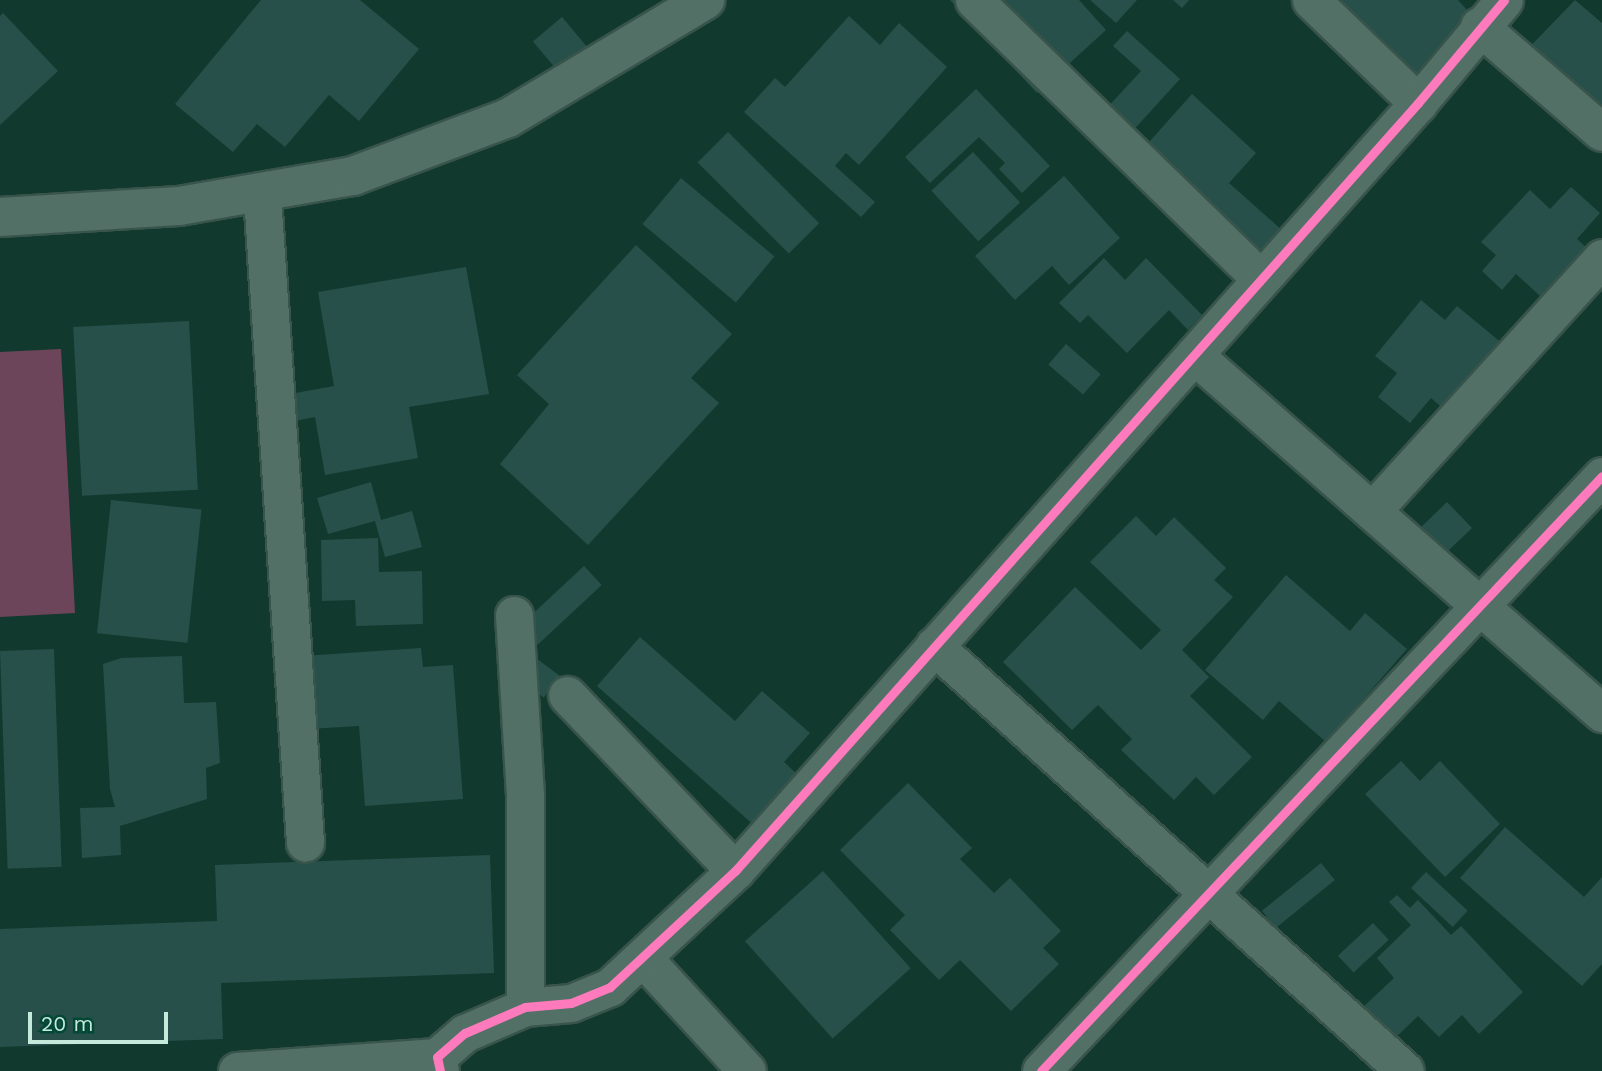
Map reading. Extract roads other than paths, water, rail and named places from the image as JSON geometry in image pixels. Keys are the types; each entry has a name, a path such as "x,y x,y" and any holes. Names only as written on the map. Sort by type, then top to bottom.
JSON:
{"street":[{"path":"0,217 179,206 262,195 353,176 508,118 705,0"},
{"path":"974,0 1261,279"},
{"path":"1311,0 1418,103"},
{"path":"237,1071 438,1064 465,1033 525,1007 571,1003 610,987 644,959 736,871 1418,103 1479,26 1504,0"},
{"path":"1479,26 1602,132"},
{"path":"262,195 305,843"},
{"path":"1372,511 1602,258"},
{"path":"1194,355 1602,713"},
{"path":"1041,1071 1602,476"},
{"path":"514,615 525,797 525,1007"},
{"path":"934,646 1210,892 1405,1071"},
{"path":"567,695 736,871"},
{"path":"644,959 747,1071"}]}
